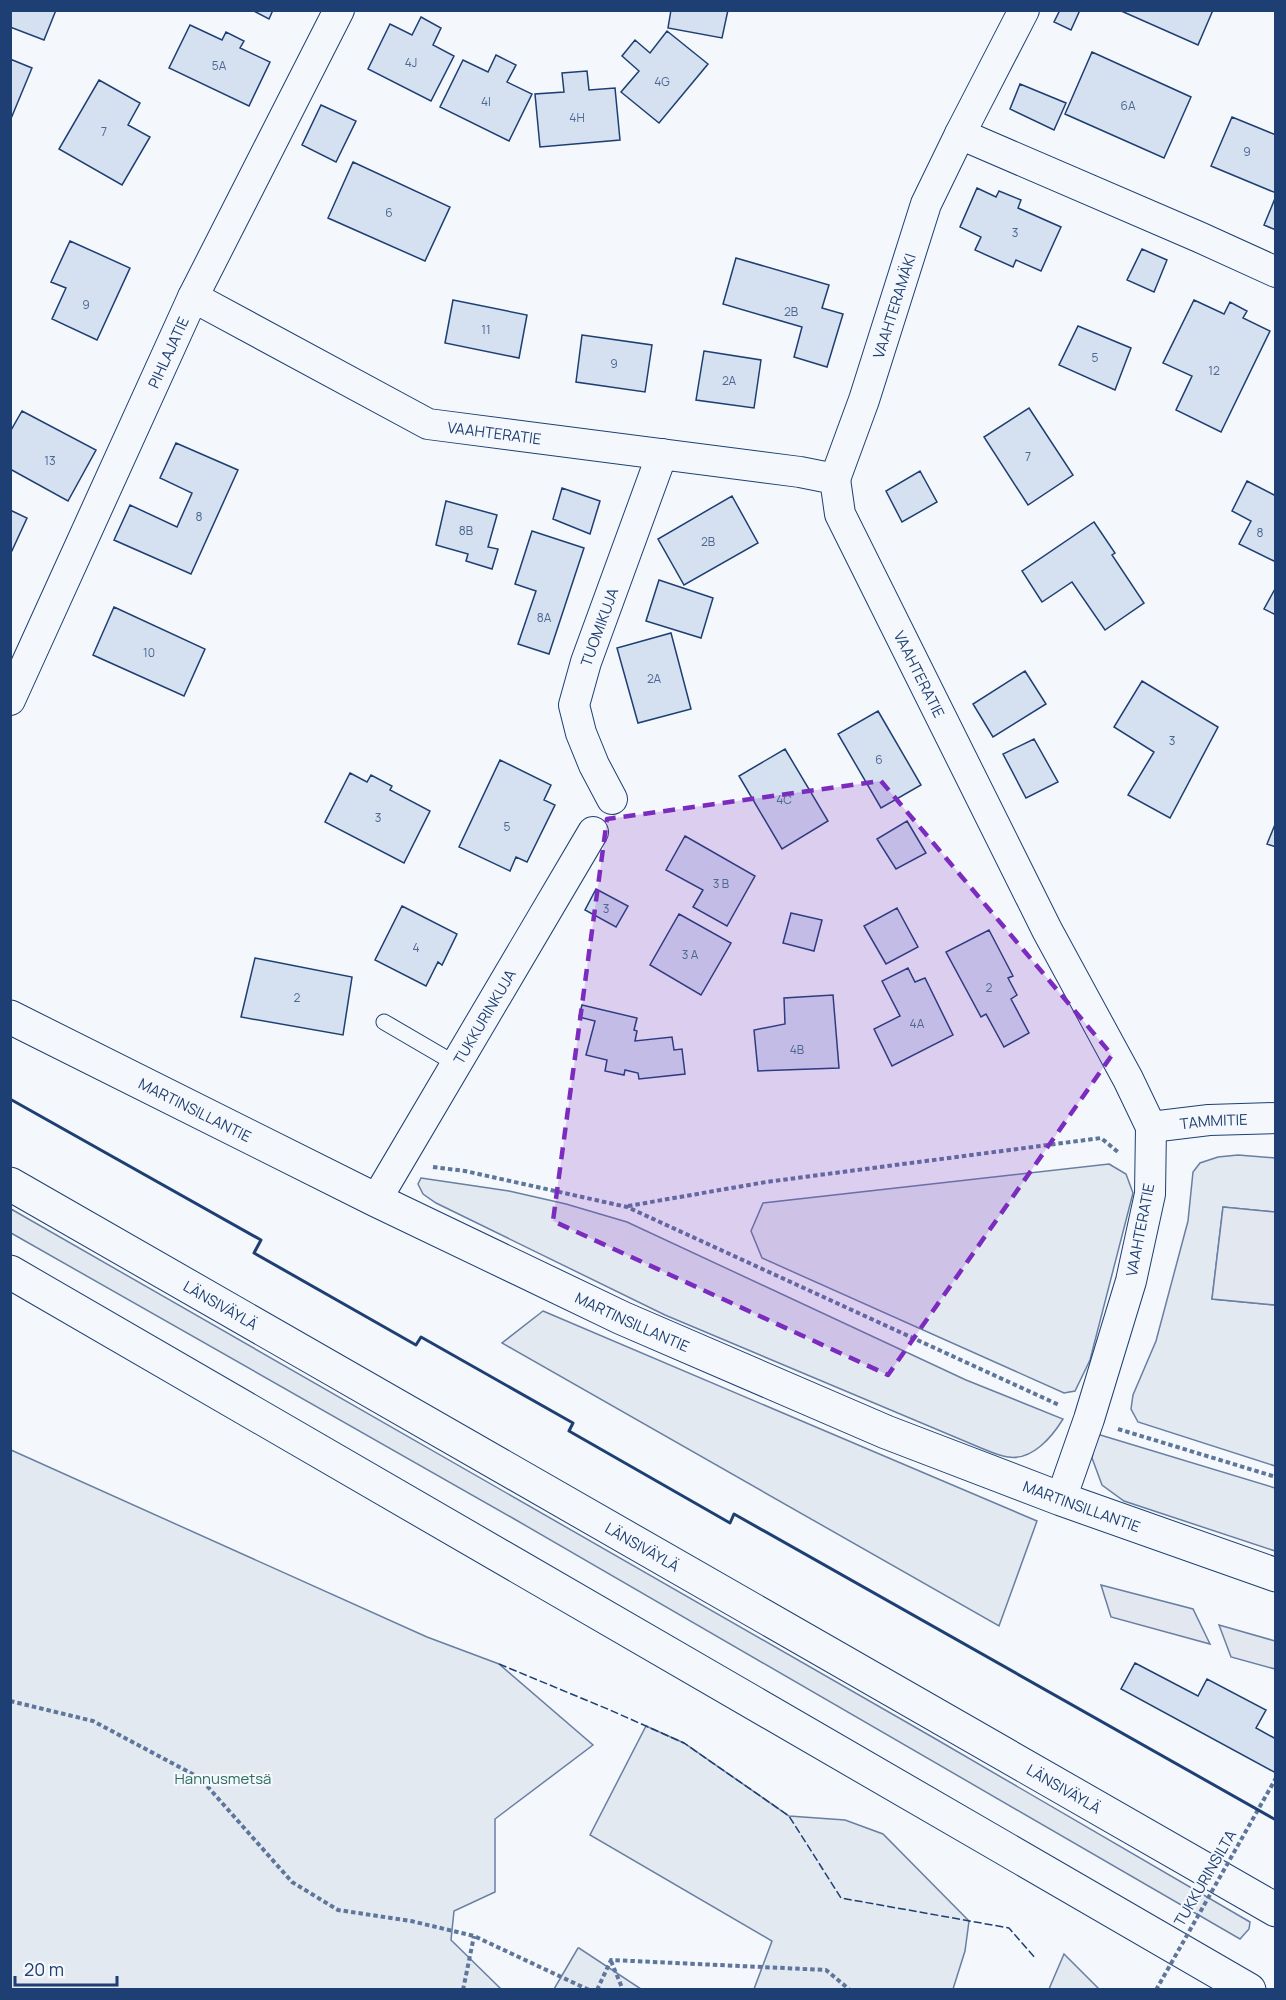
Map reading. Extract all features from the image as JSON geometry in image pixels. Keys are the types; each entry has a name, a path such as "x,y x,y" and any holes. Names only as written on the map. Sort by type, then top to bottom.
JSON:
{"main road":[{"name":"MARTINSILLANTIE","path":"10,1017 376,1200 622,1318 886,1432 1061,1499 1275,1575"},
{"name":"LÄNSIVÄYLÄ","path":"10,1184 1275,1910"},
{"path":"10,1272 1249,1989"}],"street":[{"name":"PIHLAJATIE","path":"10,700 193,297 339,10"},
{"name":"VAAHTERAMÄKI","path":"835,479 867,389 926,204 1024,10"},
{"path":"960,134 1275,272"},
{"name":"VAAHTERATIE","path":"193,297 428,424 800,472 835,479 840,514 1047,930 1128,1079 1151,1127 1150,1194 1131,1281 1089,1419 1061,1499"},
{"name":"TUOMIKUJA","path":"612,799 594,765 581,733 574,705 586,662 662,454"},
{"name":"TUKKURINKUJA","path":"376,1200 593,832"},
{"name":"TAMMITIE","path":"1151,1127 1209,1120 1275,1118"}],"lane":[{"path":"384,1022 456,1064"}],"path":[{"path":"627,1206 766,1182 1101,1138 1130,1162 1150,1164"},
{"path":"399,1162 465,1171 627,1206 1089,1419 1275,1477"},
{"path":"10,1701 93,1721 200,1778 292,1882 338,1910 411,1921 474,1936 589,1989"},
{"name":"TUKKURINSILTA","path":"1155,1989 1275,1778"},
{"path":"463,1989 474,1936"},
{"path":"597,1989 611,1960"},
{"path":"611,1960 623,1989"},
{"path":"611,1960 826,1970 850,1989"}],"highlighted area":[{"path":"881,781 1112,1055 888,1375 553,1221 607,819"}],"green space":[{"path":"1238,1155 1275,1158 1275,1212 1223,1207 1212,1299 1275,1305 1275,1466 1138,1422 1131,1409 1133,1395 1156,1341 1188,1221 1193,1172 1200,1163 1218,1157"},
{"path":"1109,1164 1126,1174 1133,1193 1090,1360 1075,1391 1064,1393 762,1258 751,1231 763,1203"},
{"path":"421,1178 509,1191 566,1204 627,1222 966,1380 1063,1419 1047,1440 1025,1455 1017,1457 994,1453 665,1315 436,1203 423,1194 418,1184"},
{"path":"11,1209 934,1738 1250,1922 1249,1929 1240,1939 516,1520 11,1233"},
{"path":"543,1311 1037,1521 999,1626 502,1343"},
{"path":"1097,1434 1275,1488 1275,1551 1124,1501 1102,1485 1092,1458"},
{"name":"Hannusmetsä","path":"11,1450 427,1637 499,1664 593,1745 495,1819 495,1892 454,1911 451,1940 501,1989 11,1989"},
{"path":"646,1726 684,1743 789,1816 845,1820 883,1834 969,1921 965,1951 953,1989 754,1989 772,1941 590,1835"},
{"path":"579,1948 641,1989 554,1989"},
{"path":"1064,1954 1099,1989 1049,1989"}],"shaded area":[{"path":"1223,1207 1275,1212 1275,1305 1212,1299"},
{"path":"1101,1585 1193,1609 1210,1644 1111,1617"},
{"path":"1219,1625 1275,1641 1275,1669 1231,1657"}],"building":[{"path":"10,10 56,10 44,40 10,27"},
{"path":"252,10 273,10 269,19"},
{"path":"671,10 728,10 722,38 668,28"},
{"path":"1060,10 1080,10 1071,30 1054,22"},
{"path":"1119,10 1213,10 1198,45"},
{"path":"421,17 441,28 433,45 454,56 431,101 368,69 390,24 412,35"},
{"path":"190,25 222,40 226,32 244,41 240,48 270,62 249,106 169,68"},
{"path":"667,31 708,64 659,123 621,92 639,71 622,56 635,40 650,53"},
{"path":"1092,52 1191,97 1164,158 1065,114"},
{"path":"496,55 516,65 507,82 532,94 509,141 440,107 463,60 488,72"},
{"path":"10,59 32,68 10,121"},
{"path":"587,71 589,90 615,88 620,140 540,147 535,94 564,92 562,73"},
{"path":"99,80 140,103 128,125 150,137 122,185 59,149"},
{"path":"1020,84 1066,103 1054,130 1010,109"},
{"path":"321,105 356,121 336,162 302,145"},
{"path":"1232,117 1276,135 1276,193 1211,166"},
{"path":"353,162 450,207 425,261 328,218"},
{"path":"977,188 996,197 999,191 1021,200 1018,208 1061,227 1041,271 1016,260 1013,267 975,250 981,237 960,227"},
{"path":"1276,196 1276,230 1264,225"},
{"path":"70,241 130,268 97,340 52,319 66,288 51,282"},
{"path":"1142,249 1167,260 1154,292 1127,280"},
{"path":"736,258 829,285 822,308 843,314 827,367 794,357 802,327 723,304"},
{"path":"453,300 527,315 519,358 445,343"},
{"path":"1194,300 1224,314 1230,302 1247,311 1243,318 1270,331 1221,432 1176,410 1192,376 1163,363"},
{"path":"1078,326 1131,348 1115,390 1059,365"},
{"path":"582,335 652,345 645,392 576,382"},
{"path":"704,351 761,360 754,408 696,400"},
{"path":"1029,408 1073,475 1028,505 984,437"},
{"path":"22,411 96,450 68,501 10,469 10,432"},
{"path":"176,443 238,470 191,574 114,540 130,505 177,527 192,493 160,478"},
{"path":"920,471 937,502 902,522 886,491"},
{"path":"1247,481 1276,496 1276,562 1239,544 1251,521 1232,511"},
{"path":"562,488 600,501 590,534 553,519"},
{"path":"732,496 758,543 684,585 658,539"},
{"path":"446,501 497,515 488,547 498,549 492,569 466,561 468,554 436,545"},
{"path":"10,510 27,518 10,555"},
{"path":"1094,522 1115,553 1112,555 1144,603 1105,630 1072,582 1042,602 1022,571"},
{"path":"532,531 584,548 549,654 518,644 536,591 515,584"},
{"path":"659,580 713,598 701,638 646,621"},
{"path":"1276,587 1276,615 1264,609"},
{"path":"114,607 205,649 184,696 93,655"},
{"path":"671,633 691,709 638,723 617,648"},
{"path":"1025,671 1046,704 993,737 973,704"},
{"path":"1142,681 1218,727 1170,818 1128,795 1154,752 1114,727"},
{"path":"878,711 921,785 881,808 838,734"},
{"path":"1034,739 1058,782 1026,798 1003,754"},
{"path":"785,749 828,821 782,849 739,776"},
{"path":"500,760 551,785 544,800 555,805 527,862 516,857 510,871 459,847"},
{"path":"350,773 367,782 371,775 392,786 390,790 430,811 404,863 325,822"},
{"path":"907,821 926,853 896,869 877,839"},
{"path":"1276,822 1276,847 1267,844"},
{"path":"685,836 755,876 727,926 693,907 703,890 666,870"},
{"path":"596,889 628,906 616,927 585,910"},
{"path":"402,906 457,934 442,965 438,962 426,986 375,960"},
{"path":"897,908 918,947 886,964 864,926"},
{"path":"791,913 822,920 814,951 783,943"},
{"path":"679,914 731,943 701,995 650,965"},
{"path":"989,930 1013,976 1008,978 1017,995 1011,999 1029,1033 1004,1047 986,1014 981,1017 946,952"},
{"path":"255,958 352,977 343,1035 241,1017"},
{"path":"908,968 915,982 925,978 953,1035 892,1066 874,1029 900,1016 882,981"},
{"path":"833,995 839,1068 758,1071 754,1030 785,1024 784,998"},
{"path":"582,1005 637,1018 634,1030 637,1031 635,1041 672,1037 674,1050 682,1049 685,1074 639,1079 638,1073 625,1070 624,1075 605,1071 607,1060 586,1055 595,1021 579,1017"},
{"path":"1135,1663 1198,1696 1207,1679 1266,1710 1256,1728 1276,1739 1276,1773 1121,1689"}],"fence":[{"path":"499,1664 684,1743 789,1816 841,1898 1009,1928 1036,1959"}],"wall":[{"path":"10,1099 261,1240 254,1253 416,1345 421,1337 573,1423 569,1431 730,1523 734,1514 1276,1820"}]}
